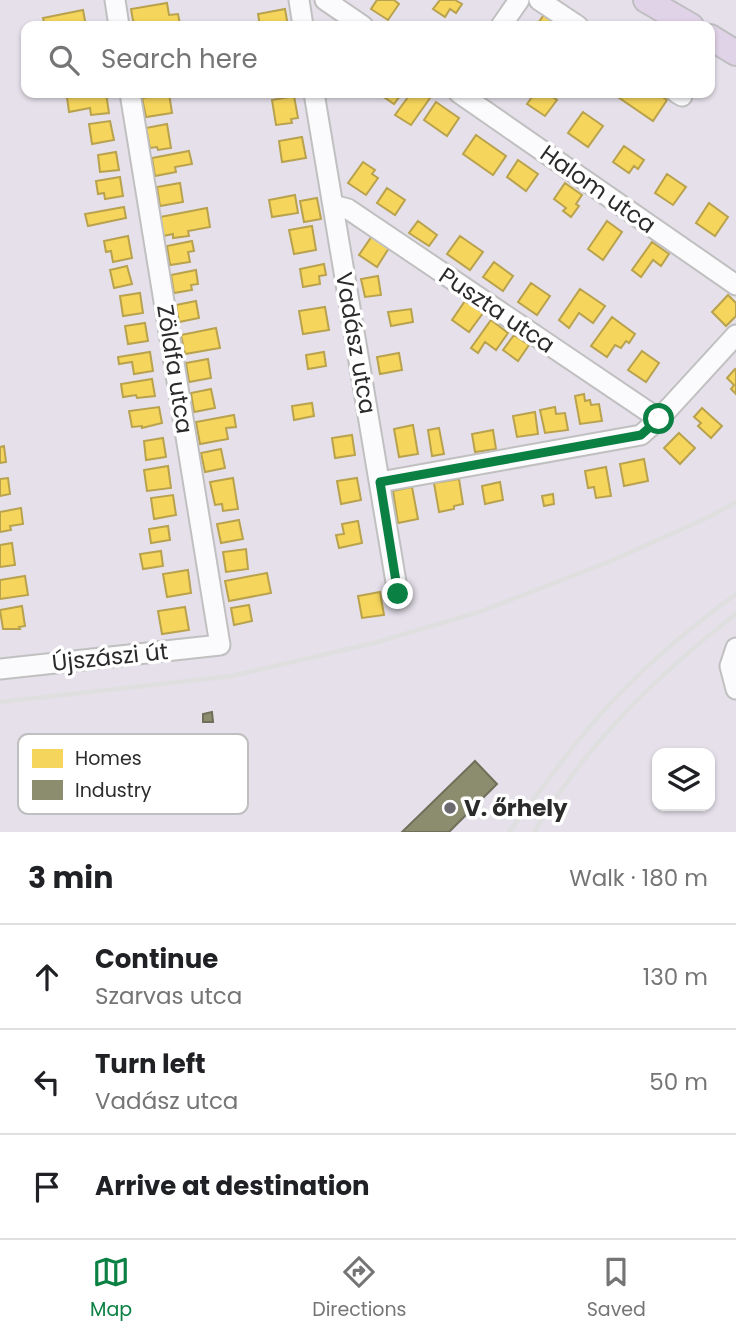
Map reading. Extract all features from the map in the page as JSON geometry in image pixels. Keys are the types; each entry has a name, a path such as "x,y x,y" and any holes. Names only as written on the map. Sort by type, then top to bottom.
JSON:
{"main road":[{"path":"646,0 682,21"},
{"path":"715,40 736,53"}],"street":[{"path":"115,0 118,21"},
{"path":"299,0 302,21"},
{"path":"325,0 356,21"},
{"path":"504,21 519,0"},
{"path":"539,0 570,21"},
{"name":"Zöldfa utca","path":"131,98 220,645"},
{"name":"Vadász utca","path":"315,98 398,594"},
{"name":"Halom utca","path":"467,98 736,285"},
{"name":"Puszta utca","path":"333,205 348,209 659,419"},
{"path":"380,482 641,435 736,335"},
{"name":"Újszászi út","path":"0,669 220,645"},
{"path":"736,648 730,666 736,689"}],"building: Homes":[{"path":"377,0 394,0 399,4 388,20 371,9"},
{"path":"440,0 455,0 462,4 456,13 450,9 445,17 433,9"},
{"path":"167,3 169,15 178,14 179,21 133,21 131,9"},
{"path":"285,9 287,21 259,21 258,14"},
{"path":"83,10 85,21 44,21 43,18"},
{"path":"546,12 559,21 540,21"},
{"path":"67,98 107,98 109,113 91,115 90,108 69,112"},
{"path":"142,98 170,98 172,113 146,117"},
{"path":"294,98 298,118 291,119 292,123 276,125 272,100"},
{"path":"385,98 398,98 394,104"},
{"path":"407,98 430,98 411,125 395,115"},
{"path":"531,98 557,100 545,116 527,104"},
{"path":"619,98 664,98 667,100 653,121"},
{"path":"436,102 459,118 447,136 424,120"},
{"path":"583,112 603,126 588,147 568,133"},
{"path":"110,121 114,140 92,144 89,124"},
{"path":"167,124 171,148 150,148 146,128"},
{"path":"476,135 506,156 493,175 463,154"},
{"path":"302,137 306,158 282,162 279,141"},
{"path":"624,146 644,160 638,169 634,166 629,173 613,162"},
{"path":"189,151 192,164 175,167 176,172 155,176 152,158"},
{"path":"116,152 119,170 100,172 98,155"},
{"path":"518,160 538,174 526,191 507,177"},
{"path":"363,162 375,170 372,174 378,178 366,195 348,183"},
{"path":"667,174 686,187 673,205 655,193"},
{"path":"120,177 123,196 105,199 104,193 98,194 96,181"},
{"path":"180,183 183,202 160,206 157,187"},
{"path":"565,183 582,195 576,204 579,206 571,217 563,211 566,208 554,199"},
{"path":"387,188 405,200 395,215 377,203"},
{"path":"295,195 298,213 272,217 269,200"},
{"path":"317,198 321,219 304,222 300,201"},
{"path":"709,203 728,217 715,236 696,223"},
{"path":"124,207 126,218 88,226 85,214"},
{"path":"207,208 210,227 188,231 189,236 163,236 160,217"},
{"path":"418,221 437,235 429,246 409,233"},
{"path":"607,221 622,232 603,260 588,249"},
{"path":"312,226 316,250 294,254 289,230"},
{"path":"128,236 132,258 113,262 111,251 106,252 104,241"},
{"path":"372,236 389,248 377,267 359,255"},
{"path":"460,236 483,252 470,270 447,254"},
{"path":"192,241 194,251 188,252 190,262 170,265 167,246"},
{"path":"652,242 669,254 661,266 653,260 641,277 632,270"},
{"path":"494,262 513,276 503,291 483,277"},
{"path":"324,264 326,275 319,276 320,284 303,287 300,269"},
{"path":"127,266 132,284 114,288 110,270"},
{"path":"196,270 198,284 191,285 192,290 174,293 171,275"},
{"path":"378,276 381,295 365,297 361,279"},
{"path":"531,283 550,296 537,315 518,302"},
{"path":"580,289 605,306 593,323 579,313 569,328 559,320"},
{"path":"140,293 143,313 123,316 120,296"},
{"path":"728,295 736,303 736,316 726,326 712,312"},
{"path":"196,301 199,318 179,322 176,305"},
{"path":"465,301 483,313 469,332 452,320"},
{"path":"325,307 329,330 303,334 299,311"},
{"path":"411,309 413,322 391,326 388,312"},
{"path":"612,317 635,334 629,343 626,341 621,348 615,345 607,357 591,346"},
{"path":"491,320 508,333 496,350 485,342 478,353 471,348"},
{"path":"145,323 148,341 128,344 125,326"},
{"path":"216,328 220,348 185,354 181,335"},
{"path":"514,335 529,345 518,361 503,350"},
{"path":"642,351 659,363 646,382 628,370"},
{"path":"150,352 153,371 134,374 132,362 119,364 118,357"},
{"path":"324,352 326,366 308,369 306,355"},
{"path":"399,353 402,370 380,374 377,357"},
{"path":"208,359 211,378 189,382 186,363"},
{"path":"735,369 736,394 731,389 734,385 727,378"},
{"path":"152,379 155,396 123,397 121,384"},
{"path":"211,389 215,408 194,412 191,393"},
{"path":"584,394 585,401 590,400 591,405 599,404 602,421 580,424 575,396"},
{"path":"312,403 314,416 294,420 292,406"},
{"path":"159,407 162,423 142,428 132,427 129,411"},
{"path":"555,407 556,414 565,413 568,430 545,433 540,410"},
{"path":"702,408 722,426 711,438 698,426 701,423 694,417"},
{"path":"535,412 538,434 517,437 513,416"},
{"path":"234,415 236,427 226,428 228,439 200,444 196,422"},
{"path":"413,425 418,454 399,457 394,429"},
{"path":"439,428 444,454 432,456 428,430"},
{"path":"493,430 496,449 475,452 472,434"},
{"path":"679,433 695,448 680,464 664,448"},
{"path":"352,435 355,455 335,458 332,438"},
{"path":"163,438 166,457 146,460 144,441"},
{"path":"4,446 6,462 0,463 0,447"},
{"path":"221,449 225,468 205,472 201,453"},
{"path":"644,459 648,481 624,486 620,464"},
{"path":"168,466 171,488 147,491 144,470"},
{"path":"606,467 611,496 596,498 594,487 588,488 585,471"},
{"path":"8,478 10,494 0,496 0,479"},
{"path":"233,478 238,509 223,511 222,504 215,505 210,482"},
{"path":"357,478 361,500 341,504 337,481"},
{"path":"459,479 463,504 439,512 434,483"},
{"path":"500,482 503,500 485,504 482,486"},
{"path":"412,487 418,519 398,523 393,491"},
{"path":"553,494 554,504 544,506 542,496"},
{"path":"173,495 176,515 154,519 151,498"},
{"path":"21,508 23,524 10,526 11,530 0,532 0,512"},
{"path":"239,520 243,539 221,543 217,524"},
{"path":"358,521 362,543 339,548 336,535 344,534 342,524"},
{"path":"168,526 170,540 151,543 149,529"},
{"path":"12,543 15,565 0,567 0,545"},
{"path":"246,549 248,569 226,572 223,552"},
{"path":"161,551 163,566 143,569 140,554"},
{"path":"188,570 191,593 167,597 163,574"},
{"path":"267,573 271,593 229,601 225,581"},
{"path":"25,576 28,595 0,599 0,580"},
{"path":"380,592 384,615 362,618 358,596"},
{"path":"249,605 252,621 234,625 231,608"},
{"path":"22,606 25,626 19,627 20,629 3,629 0,610"},
{"path":"185,607 189,630 162,634 158,611"}],"building: Industry":[{"path":"212,712 213,722 203,722 203,714"},
{"name":"V. őrhely","path":"475,761 497,784 449,832 402,832"}],"railway":[{"path":"0,702 232,676 374,643 479,612 611,561 736,502"},
{"path":"509,832 582,736 623,691 669,647 736,594"},
{"path":"534,832 577,769 624,713 678,662 736,614"}],"place":[{"name":"V. őrhely","path":"450,808"}],"route":[{"path":"398,594 380,482 641,435 659,419"}]}
